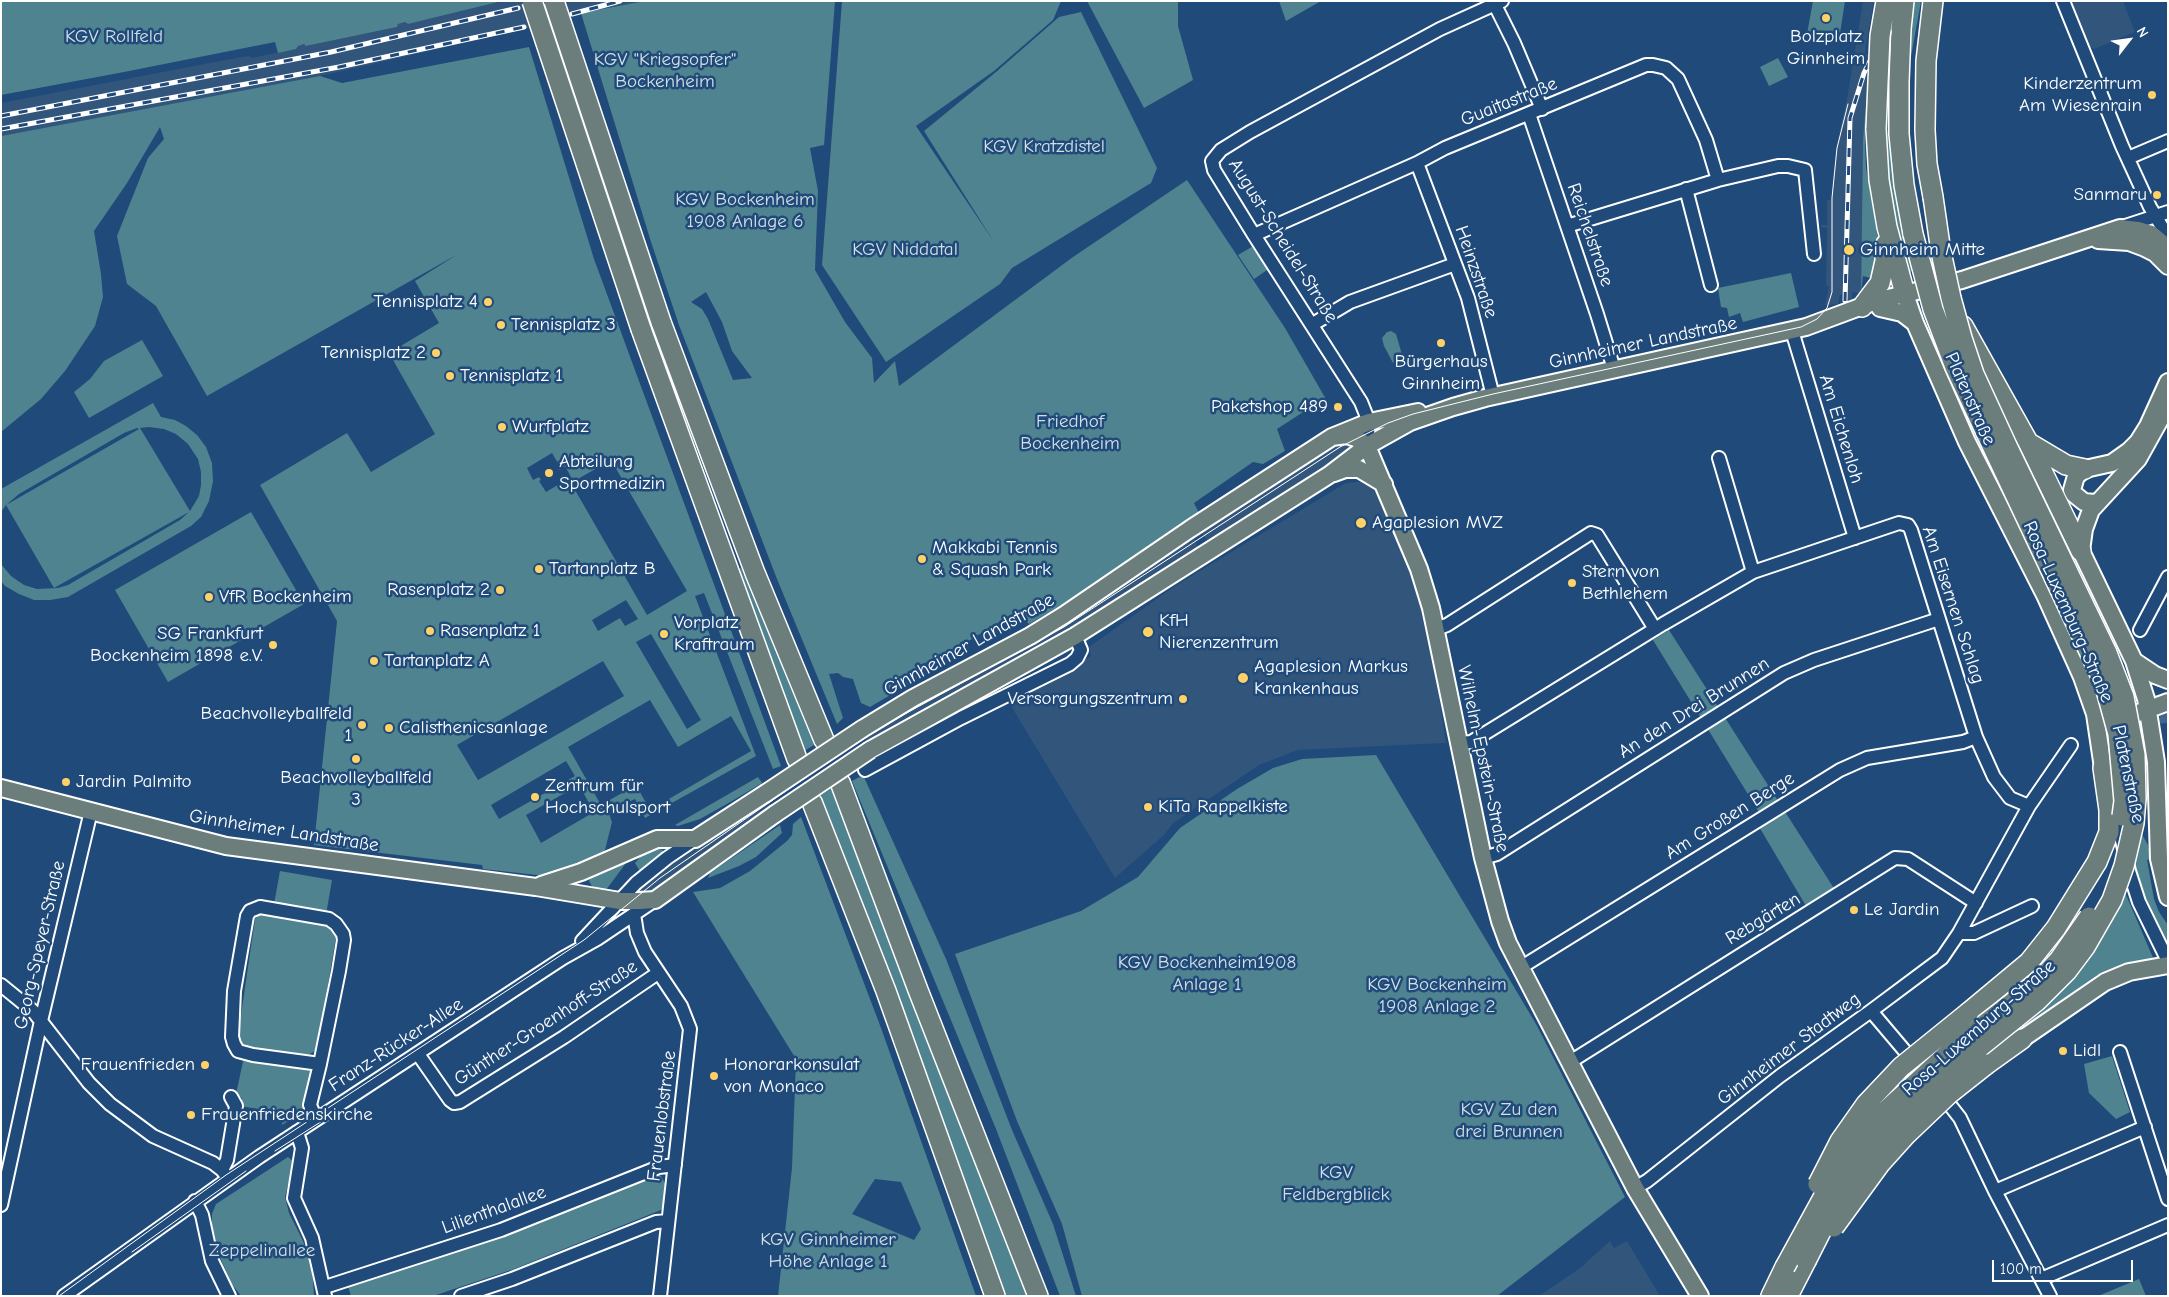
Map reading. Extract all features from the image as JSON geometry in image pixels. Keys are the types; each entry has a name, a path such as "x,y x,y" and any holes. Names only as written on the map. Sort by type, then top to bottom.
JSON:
{"highway":[{"path":"532,1 641,329 797,760"},
{"path":"554,1 661,322 755,573 824,740"},
{"path":"1886,1 1880,36 1877,81 1876,120 1879,180 1887,228 1909,295"},
{"name":"Rosa-Luxemburg-Straße","path":"1770,1296 1831,1183 1880,1116 1954,1048 2028,990 2059,960 2077,936 2108,876 2119,836 2124,801 2118,734 2104,683 1969,399 1942,334 1925,283 1908,210 1899,134 1898,82 1904,1"},
{"name":"Rosa-Luxemburg-Straße","path":"1788,1296 1841,1192 1889,1126 1924,1092 2037,1001 2086,947 2112,900 2124,866 2134,823 2136,755 2130,718 2120,684 1974,374 1955,313 1941,252 1927,164 1925,84 1933,1"},
{"path":"1871,307 1876,290 1882,279 1887,228"},
{"path":"1955,313 2028,442 2081,551"},
{"path":"2028,442 2066,465 2085,469"},
{"path":"1785,1267 1820,1181 1840,1141 1866,1104 1901,1067 2028,962 2056,928 2097,862 2114,828 2109,810 2103,768"},
{"path":"840,782 918,990 1038,1296"},
{"path":"812,802 889,1000 996,1296"},
{"path":"1806,1261 1832,1230 1880,1164 1907,1134 1949,1094 2022,1039"}],"main road":[{"name":"Ginnheimer Landstraße","path":"536,887 598,865 657,839 695,839 862,729 913,698 1051,623 1199,522 1332,437 1369,422 1453,406 1792,330 1971,277 2120,228 2152,234 2168,248"},
{"name":"Ginnheimer Landstraße","path":"2081,241 2109,239 2129,242 2155,253 2168,266"},
{"name":"Platenstraße","path":"1909,295 1915,323 1967,442 2057,620 2082,677 2103,741 2103,768"},
{"path":"1871,307 1902,313 1915,323"},
{"path":"2095,503 2087,504 2079,500 2072,490 2076,476 2085,469 2112,463 2122,457 2138,442 2148,426 2168,382"},
{"name":"Ginnheimer Landstraße","path":"1,788 226,846 536,887 620,901 655,900 775,814 870,750 1074,636 1329,475 1367,446 1410,422 1453,406"},
{"path":"2081,551 2087,516 2095,503 2138,460 2168,406"},
{"path":"1332,437 1346,435 1356,438 1367,446"},
{"path":"1967,442 2002,483"},
{"name":"Wilhelm-Epstein-Straße","path":"1367,446 1419,569 1436,629 1483,858 1500,921 1520,968 1573,1068 1700,1296"},
{"path":"1329,475 1355,468 1362,470 1384,484"},
{"path":"1199,522 1199,538 1205,545 1213,547"},
{"name":"Platenstraße","path":"2081,551 2134,661 2148,710 2163,751 2157,802 2159,860 2168,897"},
{"path":"2134,661 2155,675 2168,680"},
{"path":"2163,751 2145,756 2127,756 2103,741 2111,724 2116,721 2168,702"},
{"path":"2114,828 2134,824 2147,830 2159,860"},
{"path":"592,896 586,889 584,882 598,865"},
{"name":"Rosa-Luxemburg-Straße","path":"2022,1039 2104,982 2129,972 2168,965"}],"street":[{"path":"2063,1 2100,96 2155,216 2168,237"},
{"path":"1497,2 1542,108"},
{"name":"August-Scheidel-Straße","path":"1367,446 1369,422 1357,394 1254,235 1214,170 1212,161 1221,150 1440,29 1497,2"},
{"name":"Guaitastraße","path":"1254,235 1417,163 1445,148 1530,114 1638,67 1653,65 1666,68 1678,79 1686,93 1706,140 1718,180"},
{"name":"Reichelstraße","path":"1530,114 1614,369"},
{"path":"2128,158 2168,141"},
{"name":"Heinzstraße","path":"1417,163 1468,298 1493,396"},
{"path":"1567,226 1686,189 1778,166 1805,170 1814,254"},
{"path":"1686,189 1711,285"},
{"name":"Ginnheimer Landstraße","path":"2120,228 2168,212"},
{"path":"1313,324 1350,302 1455,264"},
{"name":"Am Eichenloh","path":"1792,330 1855,538"},
{"path":"1719,458 1753,572"},
{"name":"Am Eisernen Schlag","path":"1460,744 1471,742 1655,629 1753,572 1899,522 1908,525 1911,530 1976,738 1994,777 2004,793 2010,798 2029,806"},
{"path":"1436,629 1447,625 1591,532 1597,535 1655,629"},
{"path":"2140,630 2168,577"},
{"name":"An den Drei Brunnen","path":"1483,858 1497,854 1784,673 1814,660 1939,619"},
{"path":"865,770 961,718 1070,664 1077,658 1081,650 1074,636"},
{"name":"Am Großen Berge","path":"1520,968 1840,770 1867,758 1963,742 1976,738"},
{"name":"Ginnheimer Stadtweg","path":"1639,1186 1780,1076 1942,958 1959,933 2029,806 2071,746"},
{"name":"Georg-Speyer-Straße","path":"1,1205 91,812"},
{"name":"Platenstraße","path":"2114,828 2139,902 2168,960"},
{"name":"Ginnheimer Landstraße","path":"563,958 590,935 636,883 667,858 695,839"},
{"name":"Rebgärten","path":"1573,1068 1895,858 1908,859 1976,903"},
{"path":"592,896 618,924"},
{"name":"Franz-Rücker-Allee","path":"64,1296 195,1201 225,1174 298,1132 655,900"},
{"path":"1959,933 1974,932 2032,906"},
{"path":"316,1119 310,1105 320,1064 339,971 344,940 343,934 336,924 329,919 260,907 255,908 247,916 234,992 232,1037 234,1044 238,1051 246,1053 320,1064"},
{"name":"Frauenlobstraße","path":"634,914 637,933 645,952 682,1006 690,1029 660,1296"},
{"name":"Frauenlobstraße","path":"618,924 645,952"},
{"name":"Günther-Groenhoff-Straße","path":"418,1054 450,1100 454,1103 460,1102 564,1037 658,973"},
{"path":"1,985 42,1021 89,1083 110,1104 153,1136 213,1163 225,1174"},
{"path":"1871,1011 1942,1094 1960,1118 1995,1191 2050,1296"},
{"path":"2120,1052 2168,1199"},
{"path":"225,1174 236,1106 231,1097"},
{"path":"1995,1191 2145,1126"},
{"path":"298,1132 302,1148 294,1198 312,1238 325,1291"},
{"name":"Lilienthalallee","path":"325,1291 501,1230 659,1167 674,1165"},
{"path":"195,1201 202,1215 212,1262 229,1296"},
{"path":"461,1296 512,1279 656,1222 668,1221"},
{"path":"2041,1279 2168,1225"}],"shaded area":[{"path":"502,1 645,1 581,13 525,29 320,76 1,136 1,103 241,57 250,56 251,58 296,49 297,46 304,44 307,46 397,27 398,24 405,22 408,24"},
{"path":"1863,1 1874,1 1865,54 1869,55 1888,18 1909,1 1876,62 1867,90 1863,140 1861,294 1852,292 1852,299 1842,302 1843,295 1840,295 1838,304 1825,305 1829,286 1826,286 1827,228 1821,227 1821,225 1827,225 1827,200 1831,200 1836,148 1847,99"},
{"path":"2068,1 2123,1 2135,32 2094,49 2086,45"},
{"path":"1339,440 1346,441 1352,448 1351,451 1210,543 1203,535 1203,530"},
{"name":"Agaplesion Markus Krankenhaus","path":"1370,481 1386,506 1427,616 1446,743 1298,750 1259,765 1172,824 1164,835 1115,878 1008,701 1091,656 1089,647 1175,586 1346,483"},
{"path":"1193,535 1197,545 1203,550 1107,611 868,745 864,733"},
{"path":"768,798 773,810 656,893 633,894 666,865"},
{"path":"1610,1241 1614,1248 1627,1241 1660,1296 1539,1296 1580,1268"}],"green space":[{"name":"KGV Rollfeld","path":"1,1 502,1 408,24 405,22 398,24 397,27 306,46 304,44 296,49 278,53 275,42 1,95"},
{"path":"645,1 835,1 824,145 810,148 818,191 815,270 845,322 872,358 874,383 895,361 899,386 1073,257 1187,180 1285,328 1327,401 1313,410 1311,407 1277,429 1285,451 1263,464 1253,462 1194,503 1199,513 1098,583 1029,624 1017,611 962,645 917,667 926,674 870,707 861,703 853,679 843,677 838,673 829,674 843,718 837,724 777,579 679,325 651,242 581,13","holes":["706,292 722,322 732,351 752,378 733,380 708,319 702,309 691,302"]},
{"name":"KGV Niddatal","path":"842,1 1061,1 1053,20 994,71 916,126 994,242 924,131 1059,17 1081,12 1157,168 1151,183 1012,268 1000,284 886,362 822,265"},
{"name":"KGV Kratzdistel","path":"1087,1 1178,1 1178,26 1193,80 1144,108"},
{"path":"1279,1 1321,1 1286,21"},
{"name":"Bolzplatz Ginnheim","path":"1813,1 1845,1 1839,40 1807,34"},
{"path":"1909,1 1921,1 1897,135 1913,267 1909,276 1892,224 1881,117 1867,112 1866,168 1880,251 1878,280 1863,276 1861,294 1863,140 1867,90 1876,62"},
{"path":"529,47 594,259 781,766 773,769 704,593 695,596 756,756 645,818 635,799 614,809 609,814 612,822 604,854 592,861 546,876 483,869 482,865 314,845 337,621 260,485 347,433 371,472 435,434 389,353 439,323 415,281 458,254 207,396 156,306 127,284 117,236 148,158 164,139 160,127 127,183 94,231 103,297 95,326 65,371 41,399 1,432 1,136 320,76 342,83","holes":["552,453 559,465 557,466 559,470 565,466 571,477 546,492 539,481 541,480 539,477 533,480 527,468","611,460 687,591 647,615 571,483","626,600 638,619 625,626 620,618 598,631 592,620","651,634 701,720 687,729 636,642","603,661 624,696 478,780 457,745","650,700 678,747 731,716 751,751 650,810 636,785 601,805 568,747","566,761 575,776 499,819 491,805","579,785 594,812 541,843 526,815"]},
{"path":"1778,58 1788,77 1769,86 1760,67"},
{"path":"1255,245 1270,268 1254,279 1238,255"},
{"path":"1791,273 1799,307 1743,322 1740,313 1729,317 1727,308 1721,307 1718,288"},
{"path":"1391,331 1396,334 1403,358 1393,363 1382,338 1387,332"},
{"path":"142,340 163,376 89,418 74,392 90,379 104,361"},
{"path":"153,403 161,417 175,420 197,435 206,447 212,463 213,481 209,501 201,517 191,526 68,597 50,600 34,600 5,586 1,581 1,564 11,576 24,585 37,589 58,588 68,585 180,520 189,512 54,588 6,505 1,512 1,489","holes":["140,428 164,429 176,434 188,444 198,459 201,485 199,496 190,511","139,429 6,505 19,494 124,433"]},
{"name":"VfR Bockenheim","path":"251,512 304,604 168,682 115,590"},
{"path":"741,568 814,745 804,751 738,569"},
{"path":"1669,630 1835,890 1806,906 1758,825 1765,822 1653,640"},
{"path":"1376,755 1536,1024 1625,1197 1497,1296 1082,1296 1062,1224 1017,1121 955,954 1081,911 1138,877 1180,828 1237,789 1273,768 1302,759"},
{"path":"863,775 946,959 1012,1130 1053,1224 1076,1296 1060,1296 996,1129 852,781"},
{"path":"758,777 762,783 732,801 700,819 678,826 675,825"},
{"path":"832,788 999,1222 1030,1296 1005,1296 927,1079 820,796"},
{"name":"KGV Ginnheimer Höhe Anlage 1","path":"801,817 881,1028 976,1296 778,1296 792,1168 796,1059 693,892 720,888 750,871 787,841 792,835 793,824","holes":["875,1179 901,1182 921,1229 914,1240 852,1214"]},
{"path":"780,825 782,833 756,857 708,878 710,873"},
{"path":"2140,831 2148,845 2151,859 2147,860 2154,899 2159,912 2168,925 2168,948 2143,897 2134,863"},
{"path":"658,844 665,854 641,873 635,863 640,857 640,849"},
{"path":"630,854 626,863 606,890 593,888 589,881 591,876"},
{"path":"280,871 332,880 326,915 274,904"},
{"path":"2124,890 2154,960 2124,965 2097,975 1998,1045 1996,1043"},
{"path":"267,912 329,925 334,930 336,937 317,1050 304,1057 248,1048 242,1044 238,1036 255,919 260,914"},
{"path":"2112,1056 2130,1112 2116,1119 2089,1093 2084,1064"},
{"path":"244,1057 312,1069 302,1112 282,1125 283,1113 240,1106 242,1098 236,1094"},
{"name":"Zeppelinallee","path":"288,1157 294,1162 285,1197 289,1213 303,1241 312,1267 314,1296 241,1296 231,1283 220,1257 212,1226 212,1214 216,1204"},
{"path":"654,1176 661,1176 666,1185 664,1206 661,1210 514,1269 433,1296 351,1296 347,1283"},
{"path":"2139,1279 2146,1296 2098,1296"}],"tunnel":[{"path":"2136,712 2147,716 2168,715"},
{"path":"797,759 812,802"}],"tram line":[{"path":"59,1296 226,1175 584,940 660,878 845,750 903,715 1064,627 1340,447 1388,423 1413,414 1493,394 1801,327 1817,319 1827,308 1832,292 1832,198 1837,148 1848,104"},
{"path":"275,1151 330,1116"},
{"path":"132,1252 246,1171"}],"railway":[{"path":"572,14 620,1"},
{"path":"1845,301 1850,118 1864,73 1900,1"},
{"path":"1,116 331,52 518,8"},
{"path":"1,129 339,67 524,27"}],"place":[{"name":"Bolzplatz Ginnheim","path":"1826,18"},
{"name":"Kinderzentrum Am Wiesenrain","path":"2152,95"},
{"name":"Sanmaru","path":"2157,195"},
{"name":"Ginnheim Mitte","path":"1849,250"},
{"name":"Tennisplatz 4","path":"488,302"},
{"name":"Tennisplatz 3","path":"501,325"},
{"name":"Bürgerhaus Ginnheim","path":"1441,343"},
{"name":"Tennisplatz 2","path":"436,353"},
{"name":"Tennisplatz 1","path":"450,376"},
{"name":"Paketshop 489","path":"1338,407"},
{"name":"Wurfplatz","path":"502,427"},
{"name":"Abteilung Sportmedizin","path":"549,473"},
{"name":"Agaplesion MVZ","path":"1361,523"},
{"name":"Makkabi Tennis & Squash Park","path":"922,559"},
{"name":"Tartanplatz B","path":"539,569"},
{"name":"Stern von Bethlehem","path":"1572,583"},
{"name":"Rasenplatz 2","path":"500,590"},
{"name":"VfR Bockenheim","path":"209,597"},
{"name":"Rasenplatz 1","path":"430,631"},
{"name":"KfH Nierenzentrum","path":"1148,632"},
{"name":"Vorplatz Kraftraum","path":"664,634"},
{"name":"SG Frankfurt Bockenheim 1898 e.V.","path":"273,645"},
{"name":"Tartanplatz A","path":"374,661"},
{"name":"Agaplesion Markus Krankenhaus","path":"1243,678"},
{"name":"Versorgungszentrum","path":"1183,699"},
{"name":"Beachvolleyballfeld 1","path":"362,725"},
{"name":"Calisthenicsanlage","path":"389,728"},
{"name":"Beachvolleyballfeld 3","path":"356,759"},
{"name":"Jardin Palmito","path":"66,782"},
{"name":"Zentrum für Hochschulsport","path":"535,797"},
{"name":"KiTa Rappelkiste","path":"1148,807"},
{"name":"Le Jardin","path":"1854,910"},
{"name":"Lidl","path":"2063,1051"},
{"name":"Frauenfrieden","path":"205,1065"},
{"name":"Honorarkonsulat von Monaco","path":"714,1076"},
{"name":"Frauenfriedenskirche","path":"191,1115"}],"park label":[{"name":"KGV \"Kriegsopfer\" Bockenheim","path":"665,71"},
{"name":"KGV Bockenheim 1908 Anlage 6","path":"745,211"},
{"name":"Friedhof Bockenheim","path":"1070,433"},
{"name":"KGV Bockenheim1908 Anlage 1","path":"1207,974"},
{"name":"KGV Bockenheim 1908 Anlage 2","path":"1437,996"},
{"name":"KGV Zu den drei Brunnen","path":"1509,1121"},
{"name":"KGV Feldbergblick","path":"1336,1184"}]}
